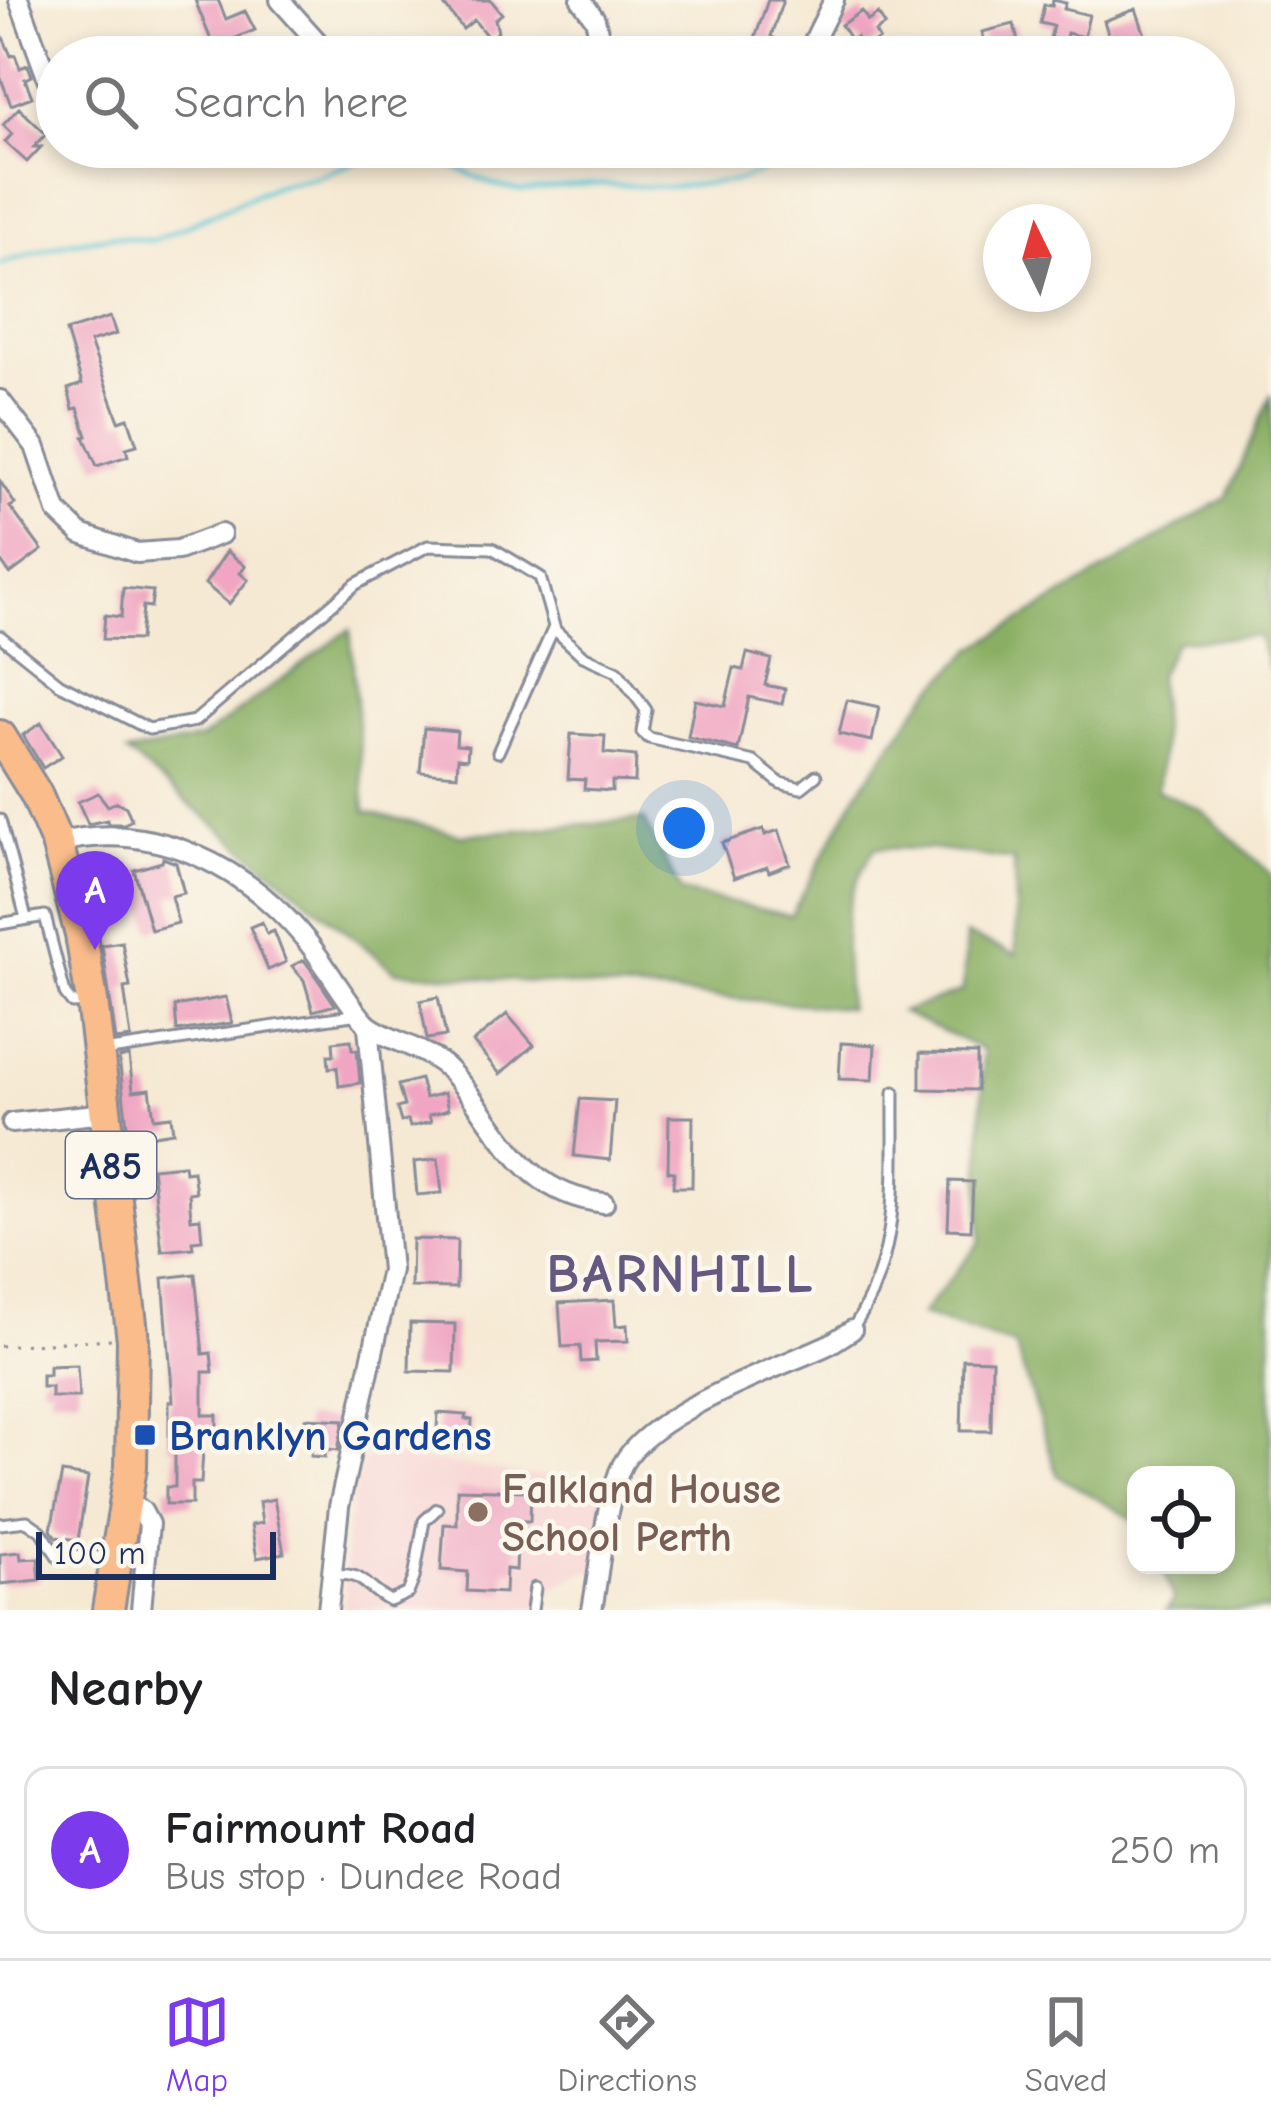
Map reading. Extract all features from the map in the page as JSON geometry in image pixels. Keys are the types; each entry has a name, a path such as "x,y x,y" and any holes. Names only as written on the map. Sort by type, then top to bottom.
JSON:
{"main road":[{"name":"A85","path":"0,736 36,794 56,843 77,917 92,1001 133,1340 134,1425 108,1610"}],"street":[{"path":"19,0 36,47"},
{"path":"280,0 308,36"},
{"path":"581,0 595,19 599,36"},
{"path":"816,36 834,0"},
{"path":"0,400 35,446 57,511 81,534 137,553 178,550 221,534"},
{"path":"56,843 87,838 141,840 190,850 214,862 253,888 305,939 363,1020 448,1068 530,1174 575,1199 604,1203"},
{"path":"328,1610 339,1507 374,1320 391,1270 363,1020"},
{"path":"12,1123 105,1113"},
{"path":"592,1610 619,1472 641,1439 667,1419 852,1330"},
{"path":"126,1499 142,1511 148,1524 141,1610"}],"lane":[{"path":"0,636 60,684 149,729 196,721 356,584 428,546 492,548 540,577 554,627 583,656 617,671 646,710 643,732 649,738 754,763 780,783 801,788 816,776"},
{"path":"498,752 554,627"},
{"path":"0,820 26,918"},
{"path":"0,924 45,916 65,994 72,1003 92,1001"},
{"path":"98,1052 363,1020"},
{"path":"852,1330 872,1290 895,1212 894,1092"},
{"path":"329,1575 349,1573 363,1578 390,1601 408,1593 424,1521 437,1509"},
{"path":"0,1524 27,1521 41,1531 58,1557 88,1555 116,1561"},
{"path":"532,1610 535,1588"}],"path":[{"path":"0,1346 133,1340"}],"shaded area":[{"name":"Falkland House School Perth","path":"365,1452 611,1486 596,1570 550,1590 546,1610 344,1610 346,1537"}],"green space":[{"path":"1271,394 1271,674 1258,636 1176,641 1158,675 1162,750 1157,790 1201,810 1271,874 1271,1610 1166,1610 1174,1600 1164,1574 1235,1574 1235,1466 1127,1466 1127,1516 1058,1476 1015,1346 921,1315 980,1242 983,1050 901,1012 963,991 966,935 1016,955 1014,860 931,849 875,848 849,907 845,943 848,1008 395,971 127,753 201,739 350,629 365,811 461,835 644,819 681,892 791,916 854,798 926,696 973,649 1227,497"}],"building":[{"path":"195,0 218,0 226,19 245,11 255,30 241,36 209,36"},
{"path":"440,0 491,0 502,14 495,19 498,32 493,36 486,35 474,20 463,29"},
{"path":"768,0 783,0 771,36 756,36"},
{"path":"1053,0 1066,3 1064,9 1089,15 1084,36 1050,36 1053,26 1040,23 1044,5 1052,6"},
{"path":"1136,9 1145,35 1109,36 1104,21"},
{"path":"862,11 868,21 878,14 885,25 875,32 877,36 848,36 841,25"},
{"path":"1014,24 1017,36 983,36 982,32"},
{"path":"0,30 11,56 15,55 20,68 28,65 32,76 25,79 32,97 11,105 0,76"},
{"path":"19,108 36,124 36,152 27,162 5,142 12,134 3,125"},
{"path":"110,317 116,334 90,342 119,421 128,418 137,445 126,448 128,456 97,466 68,389 82,384 66,331"},
{"path":"0,481 15,504 10,507 42,550 10,574 0,560"},
{"path":"227,551 245,566 240,573 248,580 229,604 205,584"},
{"path":"123,588 153,591 151,607 143,606 140,640 103,639 105,615 121,617"},
{"path":"747,653 771,659 765,685 785,689 782,704 749,697 738,749 688,737 695,700 725,706 734,668 743,670"},
{"path":"847,700 879,707 872,741 839,734"},
{"path":"41,723 62,756 43,768 23,735"},
{"path":"424,728 457,731 456,745 468,746 467,759 458,758 457,775 420,772"},
{"path":"571,734 605,736 604,753 636,756 635,782 612,781 612,791 584,789 585,780 568,779"},
{"path":"98,793 108,806 117,802 126,807 132,820 88,824 78,802"},
{"path":"763,829 765,835 779,830 790,864 734,878 722,843"},
{"path":"163,858 176,863 184,893 171,896 178,923 151,930 134,870"},
{"path":"262,922 267,934 274,931 286,962 268,970 250,927"},
{"path":"122,942 130,987 124,988 131,1038 116,1040 102,945"},
{"path":"304,960 335,1005 313,1011 304,980 292,966"},
{"path":"226,997 232,1023 177,1031 175,1006"},
{"path":"438,997 446,1036 427,1039 420,1001"},
{"path":"507,1014 534,1045 500,1074 473,1042"},
{"path":"351,1040 352,1050 357,1050 360,1083 339,1086 337,1067 329,1068 328,1055 334,1055 333,1042"},
{"path":"841,1043 875,1045 873,1080 839,1079"},
{"path":"920,1053 977,1054 977,1090 920,1089"},
{"path":"129,1056 133,1091 150,1089 154,1118 171,1116 173,1132 142,1137 144,1159 131,1160 119,1058"},
{"path":"420,1079 425,1098 444,1093 448,1110 429,1115 431,1122 410,1127 408,1120 401,1122 397,1108 404,1106 398,1085"},
{"path":"580,1099 615,1101 610,1160 574,1156"},
{"path":"669,1117 693,1117 692,1187 673,1187 674,1172 668,1171"},
{"path":"438,1159 442,1193 417,1195 414,1162"},
{"path":"184,1165 185,1172 193,1171 196,1192 189,1193 191,1219 200,1218 202,1240 192,1241 193,1248 162,1251 152,1168"},
{"path":"950,1181 973,1182 971,1230 948,1229"},
{"path":"412,1239 457,1240 456,1288 411,1287"},
{"path":"195,1274 203,1354 211,1353 213,1372 203,1372 203,1415 217,1415 217,1435 204,1435 201,1483 192,1483 192,1504 166,1504 166,1487 175,1487 175,1447 169,1447 169,1401 173,1401 163,1278"},
{"path":"614,1300 616,1326 627,1325 628,1341 595,1342 596,1361 581,1362 580,1346 562,1347 559,1303"},
{"path":"410,1323 455,1324 454,1372 409,1371"},
{"path":"963,1359 992,1360 991,1431 961,1431"},
{"path":"77,1365 79,1397 51,1397 51,1387 42,1387 42,1375 49,1375 49,1366"},
{"path":"438,1413 466,1415 465,1419 472,1420 471,1439 466,1439 465,1446 436,1444"},
{"path":"305,1418 344,1420 338,1450 326,1449 325,1457 311,1456 312,1436 303,1436"},
{"path":"62,1473 88,1477 78,1540 56,1537 51,1530"},
{"path":"457,1489 531,1491 530,1521 518,1521 516,1570 506,1569 505,1593 467,1591 468,1572 441,1570 444,1524 457,1525"},
{"path":"274,1499 284,1553 257,1558 251,1525 262,1523 259,1502"},
{"path":"20,1552 21,1559 38,1558 40,1580 0,1584 0,1554"}],"waterway":[{"path":"0,264 66,243 112,236 153,241 274,186 339,168"},
{"path":"456,168 494,185 522,191 588,184 668,187 738,181 770,168"}],"place":[{"name":"Fairmount Road","path":"95,950"},
{"name":"Branklyn Gardens","path":"145,1435"},
{"name":"Falkland House School Perth","path":"478,1512"}],"district":[{"name":"BARNHILL","path":"681,1273"}]}
